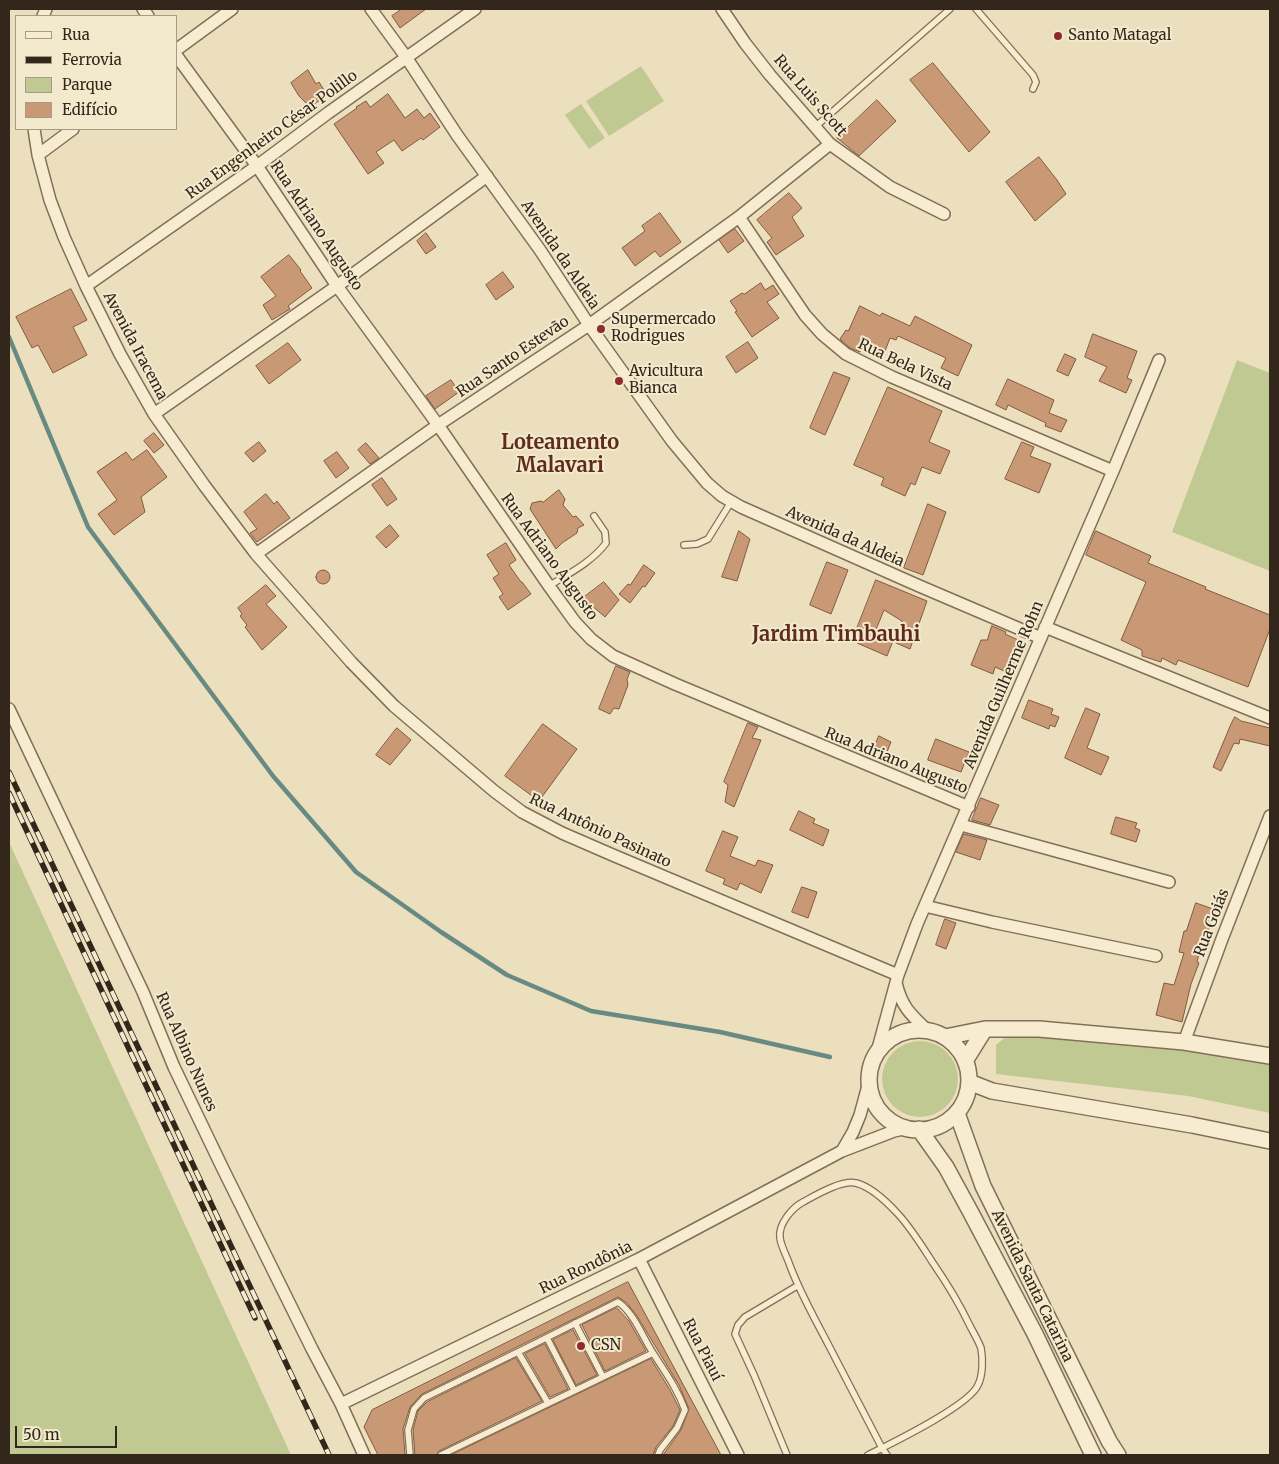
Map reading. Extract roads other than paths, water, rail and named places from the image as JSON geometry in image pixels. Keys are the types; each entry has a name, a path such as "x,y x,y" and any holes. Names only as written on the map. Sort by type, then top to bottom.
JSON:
{"street":[{"path":"178,49 232,9"},
{"name":"Avenida da Aldeia","path":"371,9 406,57 456,135 540,250 589,325 672,441 691,466 722,496 917,585 1270,718"},
{"name":"Rua Engenheiro César Polillo","path":"86,286 475,9"},
{"name":"Rua Luis Scott","path":"722,9 770,75 830,144 890,186 944,214"},
{"name":"Rua Adriano Augusto","path":"178,58 257,166 337,286 438,426 549,586 575,622 591,638 614,656 725,706 969,807"},
{"name":"Avenida Iracema","path":"34,130 38,155 50,200 64,237 120,354 154,414 256,554"},
{"path":"38,155 72,130"},
{"name":"Rua Santo Estevão","path":"256,554 438,426 589,325 739,217 830,144"},
{"path":"154,414 337,286 487,176"},
{"name":"Rua Bela Vista","path":"739,217 805,315 822,334 846,354 892,377 1113,471"},
{"name":"Avenida Guilherme Rohn","path":"876,1052 897,978 925,906 961,826 1159,360"},
{"name":"Rua Antônio Pasinato","path":"256,554 351,662 394,706 494,792 522,812 615,856 897,978"},
{"name":"Rua Albino Nunes","path":"9,709 142,992 174,1067 312,1349 341,1404 364,1455"},
{"name":"Rua Goiás","path":"1184,1042 1270,816"},
{"path":"961,826 1169,882"},
{"path":"925,906 1156,956"},
{"path":"897,978 901,1000 905,1008 927,1030"},
{"path":"966,1062 985,1029"},
{"path":"945,1037 985,1029 1039,1029 1184,1042 1270,1056"},
{"path":"842,1151 860,1115 869,1082 870,1068 876,1052 898,1034 912,1030 927,1030 945,1037 957,1048 966,1062 969,1082 964,1103 957,1113 946,1122 933,1128 914,1128 889,1120 879,1110 872,1098 869,1082"},
{"path":"969,1082 992,1091 1192,1125 1270,1141"},
{"name":"Avenida Santa Catarina","path":"957,1113 983,1186 1109,1441 1118,1455"},
{"name":"Rua Rondônia","path":"341,1404 639,1259 842,1151 894,1130 914,1128"},
{"name":"Avenida Santa Catarina","path":"914,1128 946,1167 1035,1334 1093,1455"},
{"name":"Rua Piauí","path":"639,1259 738,1455"}],"lane":[{"path":"815,127 950,9"},
{"path":"976,9 1033,74 1036,82 1033,89"},
{"path":"684,546 697,544 708,539 732,502"},
{"path":"549,586 584,563 601,550 606,543 605,532 594,516"},
{"path":"868,1455 882,1448 916,1430 962,1402 978,1385 982,1361 980,1347 966,1317 927,1253 899,1215 883,1199 866,1187 854,1183 837,1186 801,1203 785,1220 780,1229 780,1238 797,1286 882,1448 887,1455"},
{"path":"787,1455 735,1334 738,1325 745,1317 797,1286"},
{"path":"410,1455 408,1430 414,1408 424,1398 618,1302 629,1313 674,1385 685,1410 677,1428 658,1455"},
{"path":"575,1323 603,1377"},
{"path":"547,1338 574,1390"},
{"path":"518,1352 548,1403"},
{"path":"441,1455 653,1353"}],"waterway":[{"path":"9,337 88,527 273,776 356,872 441,932 507,975 591,1011 720,1032 830,1057"}],"railway":[{"path":"9,772 329,1455"},
{"path":"9,793 255,1318"}],"place":[{"name":"Santo Matagal","path":"1058,36"},
{"name":"Supermercado Rodrigues","path":"601,329"},
{"name":"Avicultura Bianca","path":"619,381"},
{"name":"CSN","path":"581,1346"}],"district":[{"name":"Loteamento Malavari","path":"560,454"},
{"name":"Jardim Timbauhi","path":"836,635"}]}
